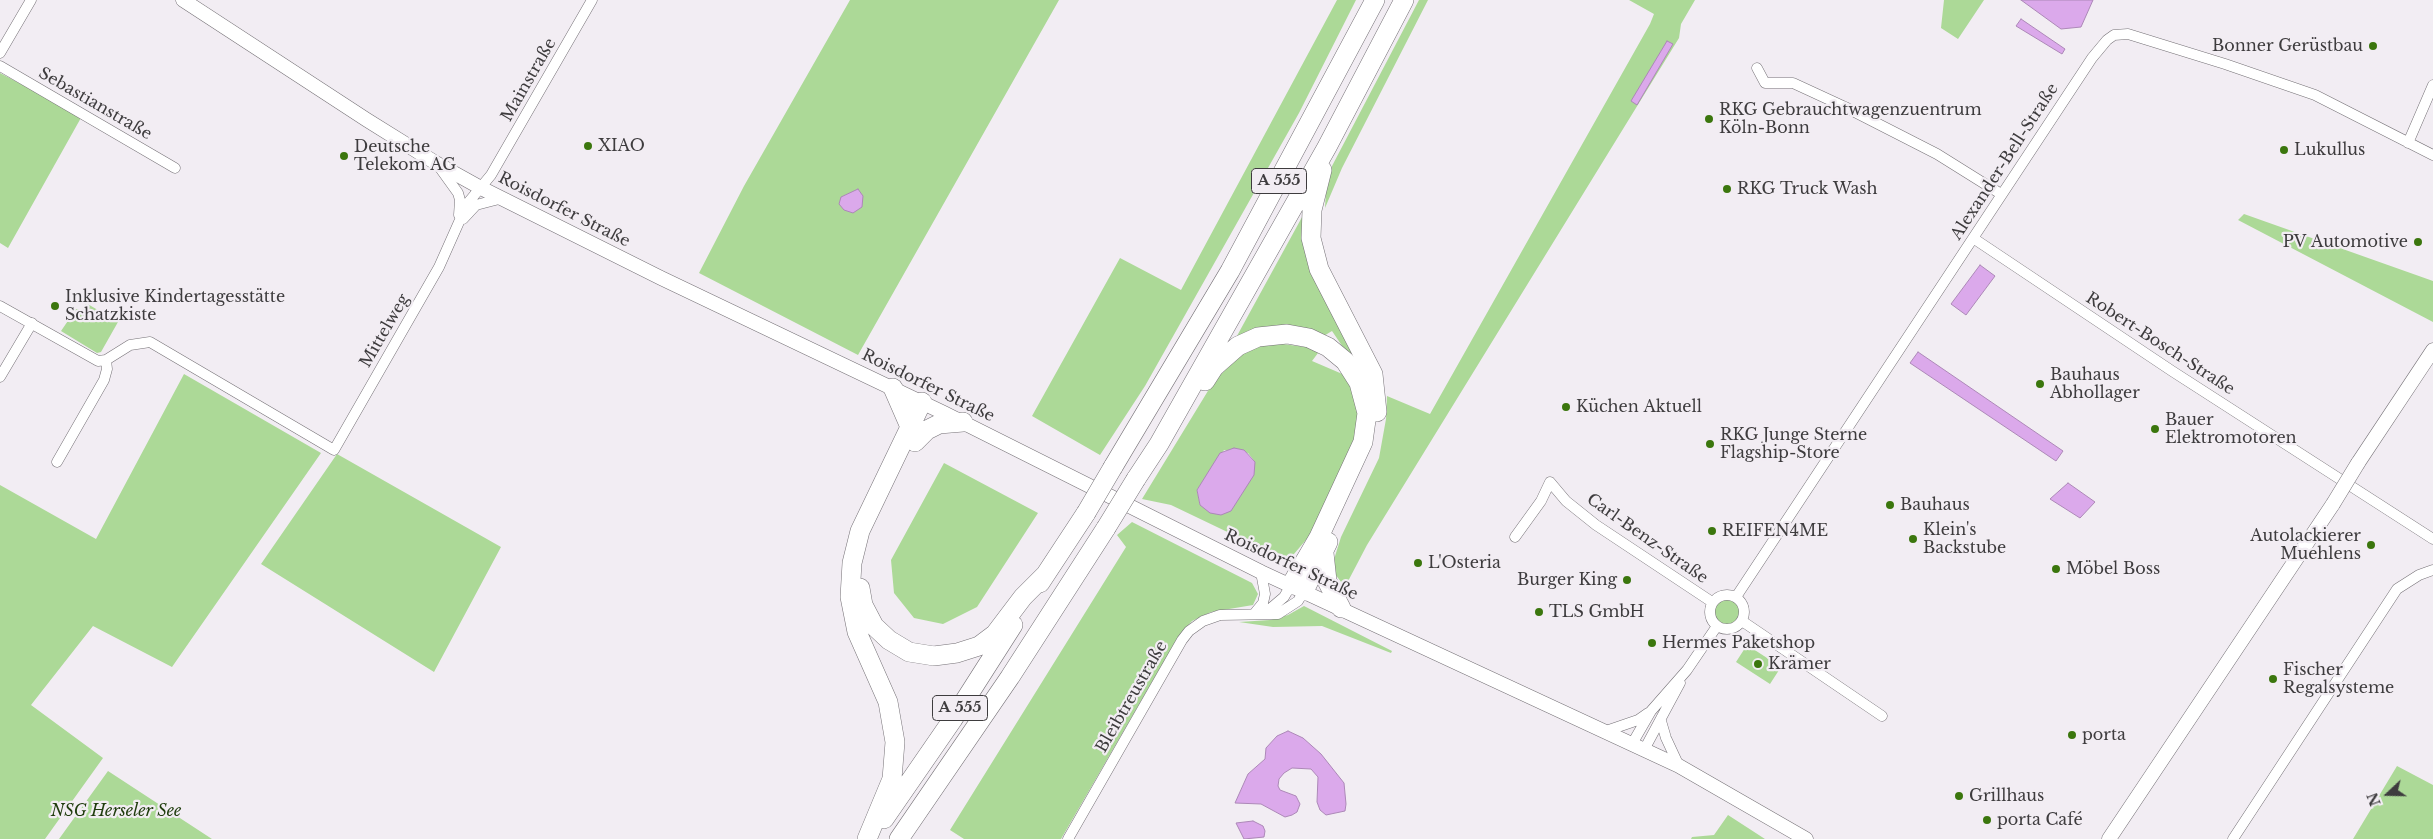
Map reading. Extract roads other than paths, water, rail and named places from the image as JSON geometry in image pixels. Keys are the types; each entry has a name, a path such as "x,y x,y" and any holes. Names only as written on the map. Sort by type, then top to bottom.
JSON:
{"highway":[{"name":"A 555","path":"868,839 953,719 1086,513 1230,272 1375,0"},
{"name":"A 555","path":"899,839 1010,677 1158,444 1327,147 1404,0"},
{"path":"1297,588 1324,551 1371,451 1377,416 1372,374 1319,269 1311,238 1312,210 1327,147"},
{"path":"1158,444 1184,414 1214,367 1238,346 1249,341 1268,335 1298,335 1319,342 1345,361 1359,383 1364,398 1367,413 1363,442 1297,588"},
{"path":"893,388 912,435"},
{"path":"927,404 863,545 858,579 863,604 874,626 890,640 909,652 934,656 958,654 979,646 995,634 1023,597 1046,574"},
{"path":"868,839 892,779 895,742 888,702 857,632 850,597 852,563 860,532 912,435 939,424 963,422"},
{"path":"1324,551 1327,581 1341,608"}],"main road":[{"name":"Roisdorfer Straße","path":"183,0 436,164 481,188 661,278 927,404 1262,572 1679,766 1806,839"},
{"path":"2109,839 2333,504 2433,350"}],"street":[{"path":"0,53 31,0"},
{"name":"Mainstraße","path":"491,175 592,0"},
{"name":"Alexander-Bell-Straße","path":"1736,596 2099,47 2107,40 2121,34 2134,35 2315,95 2433,155"},
{"name":"Sebastianstraße","path":"0,66 175,168"},
{"path":"1757,68 1765,83 1793,83 1836,103 1937,154 2001,194"},
{"path":"2408,143 2433,85"},
{"name":"Mittelweg","path":"436,164 458,193 460,208 457,225"},
{"name":"Mittelweg","path":"106,360 130,345 150,342 334,450 439,267 467,204 491,175"},
{"name":"Mittelweg","path":"457,225 476,205 503,198"},
{"name":"Robert-Bosch-Straße","path":"1973,238 2433,539"},
{"path":"0,306 93,359 98,361 106,360 107,369 104,380 57,462"},
{"path":"0,377 32,323"},
{"name":"Carl-Benz-Straße","path":"1515,538 1541,501 1550,482 1566,501 1596,525 1712,602"},
{"path":"2233,839 2397,589 2419,575 2433,570"},
{"path":"1259,614 1265,594 1262,572"},
{"path":"1259,614 1297,588"},
{"name":"Bleibtreustraße","path":"1068,839 1182,640 1203,621 1220,615 1278,614 1290,608 1297,588"},
{"path":"1723,595 1736,596 1744,607 1742,621 1730,628 1717,626 1710,615 1712,602 1723,595"},
{"path":"1742,621 1882,716"},
{"path":"1606,731 1638,720 1651,711 1686,670 1717,626"},
{"path":"1638,747 1661,721 1686,670"},
{"path":"1638,747 1651,711"},
{"path":"1661,721 1666,738 1679,766"}],"place":[{"name":"Bonner Gerüstbau","path":"2373,46"},
{"name":"RKG Gebrauchtwagenzuentrum Köln-Bonn","path":"1709,119"},
{"name":"XIAO","path":"588,146"},
{"name":"Lukullus","path":"2284,150"},
{"name":"Deutsche Telekom AG","path":"344,156"},
{"name":"RKG Truck Wash","path":"1727,189"},
{"name":"PV Automotive","path":"2418,242"},
{"name":"Inklusive Kindertagesstätte Schatzkiste","path":"55,306"},
{"name":"Bauhaus Abhollager","path":"2040,384"},
{"name":"Küchen Aktuell","path":"1566,407"},
{"name":"Bauer Elektromotoren","path":"2155,429"},
{"name":"RKG Junge Sterne Flagship-Store","path":"1710,444"},
{"name":"Bauhaus","path":"1890,505"},
{"name":"REIFEN4ME","path":"1712,531"},
{"name":"Klein's Backstube","path":"1913,539"},
{"name":"Autolackierer Muehlens","path":"2371,545"},
{"name":"L'Osteria","path":"1418,563"},
{"name":"Möbel Boss","path":"2056,569"},
{"name":"Burger King","path":"1627,580"},
{"name":"TLS GmbH","path":"1539,612"},
{"name":"Hermes Paketshop","path":"1652,643"},
{"name":"Krämer","path":"1758,664"},
{"name":"Fischer Regalsysteme","path":"2273,679"},
{"name":"porta","path":"2072,735"},
{"name":"Grillhaus","path":"1959,796"},
{"name":"porta Café","path":"1987,820"}],"park label":[{"name":"NSG Herseler See","path":"116,811"}]}
